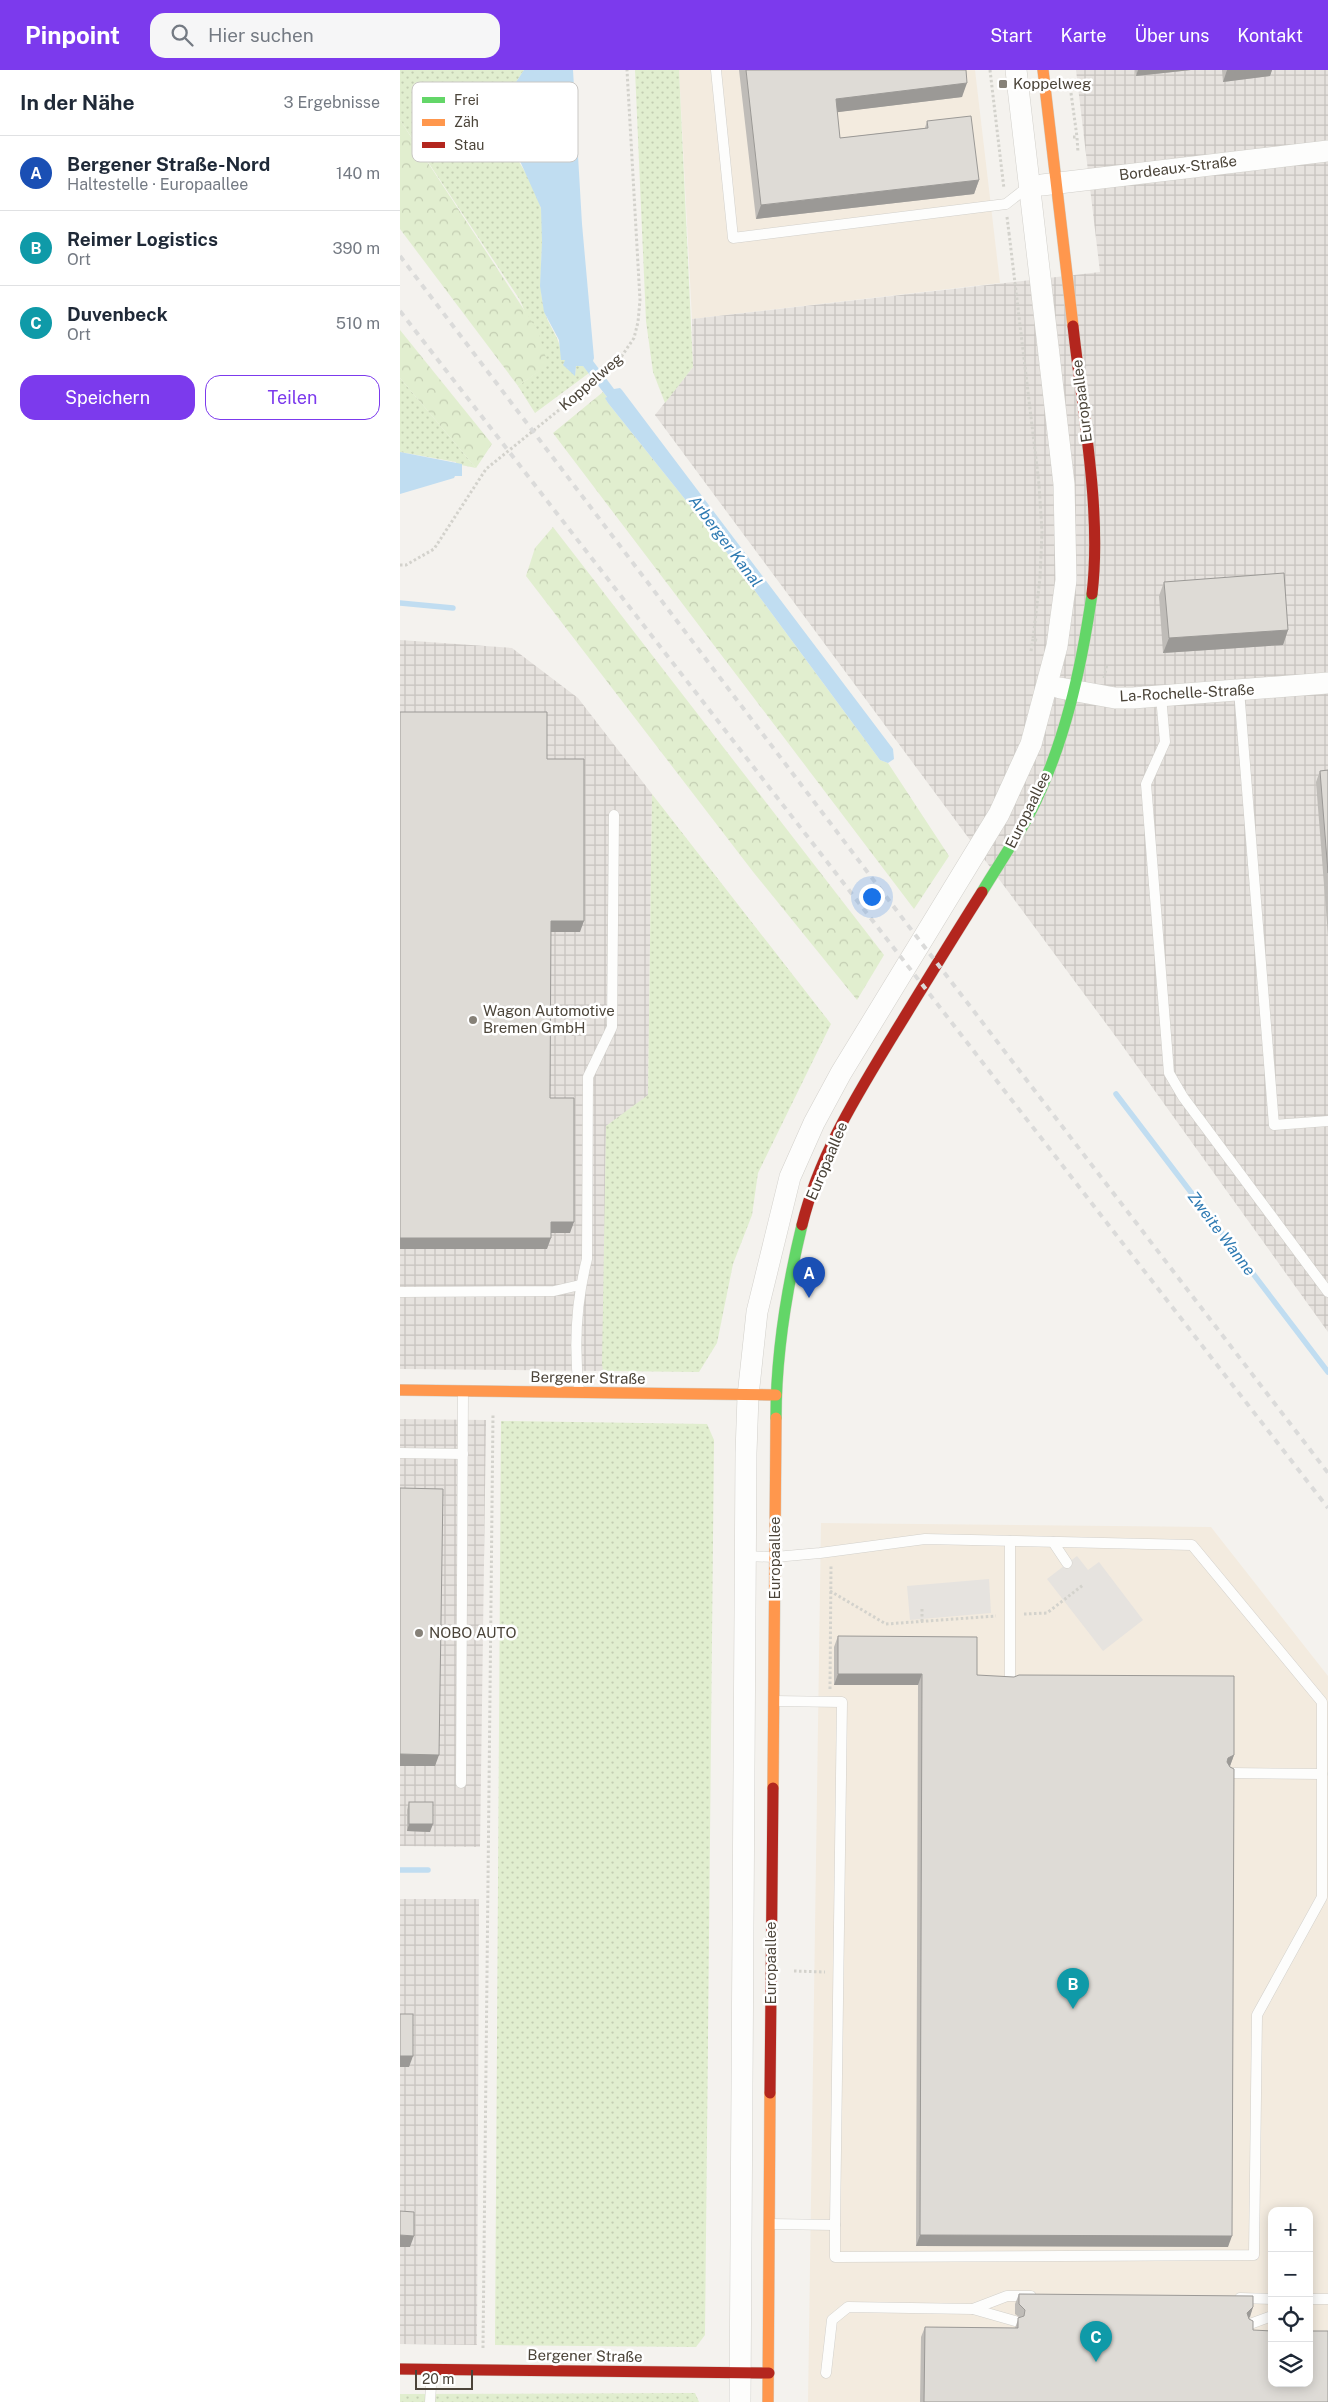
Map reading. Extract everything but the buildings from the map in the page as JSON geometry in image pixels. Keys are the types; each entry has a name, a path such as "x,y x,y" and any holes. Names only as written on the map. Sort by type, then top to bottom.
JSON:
{"street":[{"name":"Europaallee","path":"740,2402 753,1609 744,1556 748,1396 757,1312 790,1177 814,1124 841,1074 999,814 1032,744 1057,646 1066,580 1067,532 1064,484 1016,70"},
{"name":"Europaallee","path":"768,2402 776,1395 789,1282 812,1188 842,1124 860,1090 1028,816 1060,742 1084,651 1092,593 1094,532 1092,482 1043,70"},
{"name":"Bordeaux-Straße","path":"1029,186 1328,151"},
{"name":"La-Rochelle-Straße","path":"1047,685 1115,698 1328,683"},
{"name":"Bergener Straße","path":"400,1390 776,1395"},
{"name":"Bergener Straße","path":"400,2369 769,2372"}],"lane":[{"path":"716,70 733,238 1006,204 1029,186"},
{"path":"1239,690 1274,1125 1328,1121"},
{"path":"1161,696 1165,742 1146,784 1169,1073 1178,1090 1328,1292"},
{"path":"579,1392 576,1364 580,1286 587,1259 588,1077 612,1027 614,815"},
{"path":"400,1292 554,1291 580,1286"},
{"path":"461,1783 463,1390"},
{"path":"400,1453 463,1454"},
{"path":"744,1556 775,1557 831,1552 925,1539 1192,1545 1322,1702 1322,1897 1257,2015 1254,2255 835,2257 842,1702 774,1701"},
{"path":"1010,1541 1010,1681"},
{"path":"1053,1542 1067,1563"},
{"path":"753,1609 775,1611"},
{"path":"1230,1773 1322,1774"},
{"path":"769,2224 835,2225"},
{"path":"973,2309 1007,2296 1046,2297"},
{"path":"1232,2298 1268,2298"},
{"path":"826,2372 832,2320 848,2307 973,2309 1015,2321"},
{"path":"1250,2324 1268,2317"},
{"path":"430,2402 432,2369"}],"path":[{"name":"Koppelweg","path":"400,564 406,565 434,549 486,469 617,363 634,338 640,300 626,70"},
{"path":"990,70 999,146"},
{"path":"1071,89 1076,137"},
{"path":"1031,651 1033,639"},
{"path":"483,2370 493,1391"},
{"path":"830,1702 831,1552"},
{"path":"830,1591 886,1624 1047,1612 1083,1585"},
{"path":"922,1609 922,1622"}],"shaded area":[{"path":"679,70 975,70 1000,283 692,319"},
{"path":"1076,70 1328,70 1328,1332 1119,1041 655,415 693,367 692,319 1100,272"},
{"path":"400,640 512,648 578,698 652,794 648,1096 606,1126 603,1371 400,1369"},
{"path":"400,1419 486,1420 480,1847 400,1846"},
{"path":"821,1523 1211,1527 1328,1676 1328,2402 808,2402"},
{"path":"1077,1556 1088,1570 1099,1562 1143,1620 1103,1651 1047,1579"},
{"path":"989,1579 991,1613 910,1620 907,1586"},
{"path":"400,1899 479,1899 477,2345 400,2344"}],"green space":[{"path":"400,70 524,70 516,82 412,82 412,138 400,120"},
{"path":"635,70 679,70 693,367 665,403 653,372 646,321"},
{"path":"400,120 412,138 412,162 427,162 538,331 548,365 518,386 400,229"},
{"path":"428,162 519,162 536,193 541,209 541,284 546,316 558,339 561,359 565,360 575,375 576,366 583,366 589,373 535,413 518,386 547,365 520,300"},
{"path":"400,330 492,444 476,468 400,378"},
{"path":"400,378 476,468 456,464 456,462 400,452"},
{"path":"603,392 607,397 608,403 716,538 880,760 888,763 949,856 914,909 553,433"},
{"path":"553,527 884,955 857,1000 754,873 526,576 535,548"},
{"path":"652,794 831,1024 758,1173 752,1215 733,1264 717,1343 699,1372 603,1371 602,1364 606,1126 648,1095"},
{"path":"501,1421 707,1424 714,1440 705,2335 696,2347 495,2345"},
{"path":"695,2393 699,2402 400,2402 400,2394"}],"water":[{"path":"524,70 573,70 574,82 516,82"},
{"name":"Arberger Kanal","path":"578,156 593,361 614,389 620,388 622,390 893,749 894,759 888,763 880,760 716,538 608,403 605,398 607,397 583,366 576,366 575,376 563,365 565,360 561,360 559,340 544,312 540,286 541,208 520,162 578,162"},
{"path":"400,452 462,464 462,476 455,476 454,478 400,494"}],"waterway":[{"path":"400,603 453,608"},
{"name":"Zweite Wanne","path":"1116,1094 1328,1372"},
{"path":"400,1870 428,1870"}],"railway":[{"path":"400,256 897,911 1328,1473"},
{"path":"400,311 1328,1508"}],"traffic: fast":[{"path":"982,892 1028,817 1052,764 1076,680 1092,594"},
{"path":"776,1418 783,1321 802,1225"}],"traffic: slow":[{"path":"1043,70 1073,326"},
{"path":"400,1390 776,1395"},
{"path":"773,1788 776,1418"},
{"path":"768,2402 770,2093"}],"traffic: jam":[{"path":"1073,326 1093,495 1095,529 1092,594"},
{"path":"802,1225 818,1174 840,1126 894,1034 982,892"},
{"path":"770,2093 773,1788"},
{"path":"400,2369 769,2373"}],"place":[{"name":"Koppelweg","path":"1003,84"},
{"name":"Wagon Automotive Bremen GmbH","path":"473,1020"},
{"name":"Bergener Straße-Nord","path":"809,1298"},
{"name":"NOBO AUTO","path":"419,1633"},
{"name":"Reimer Logistics","path":"1073,2009"},
{"name":"Duvenbeck","path":"1096,2362"}]}
